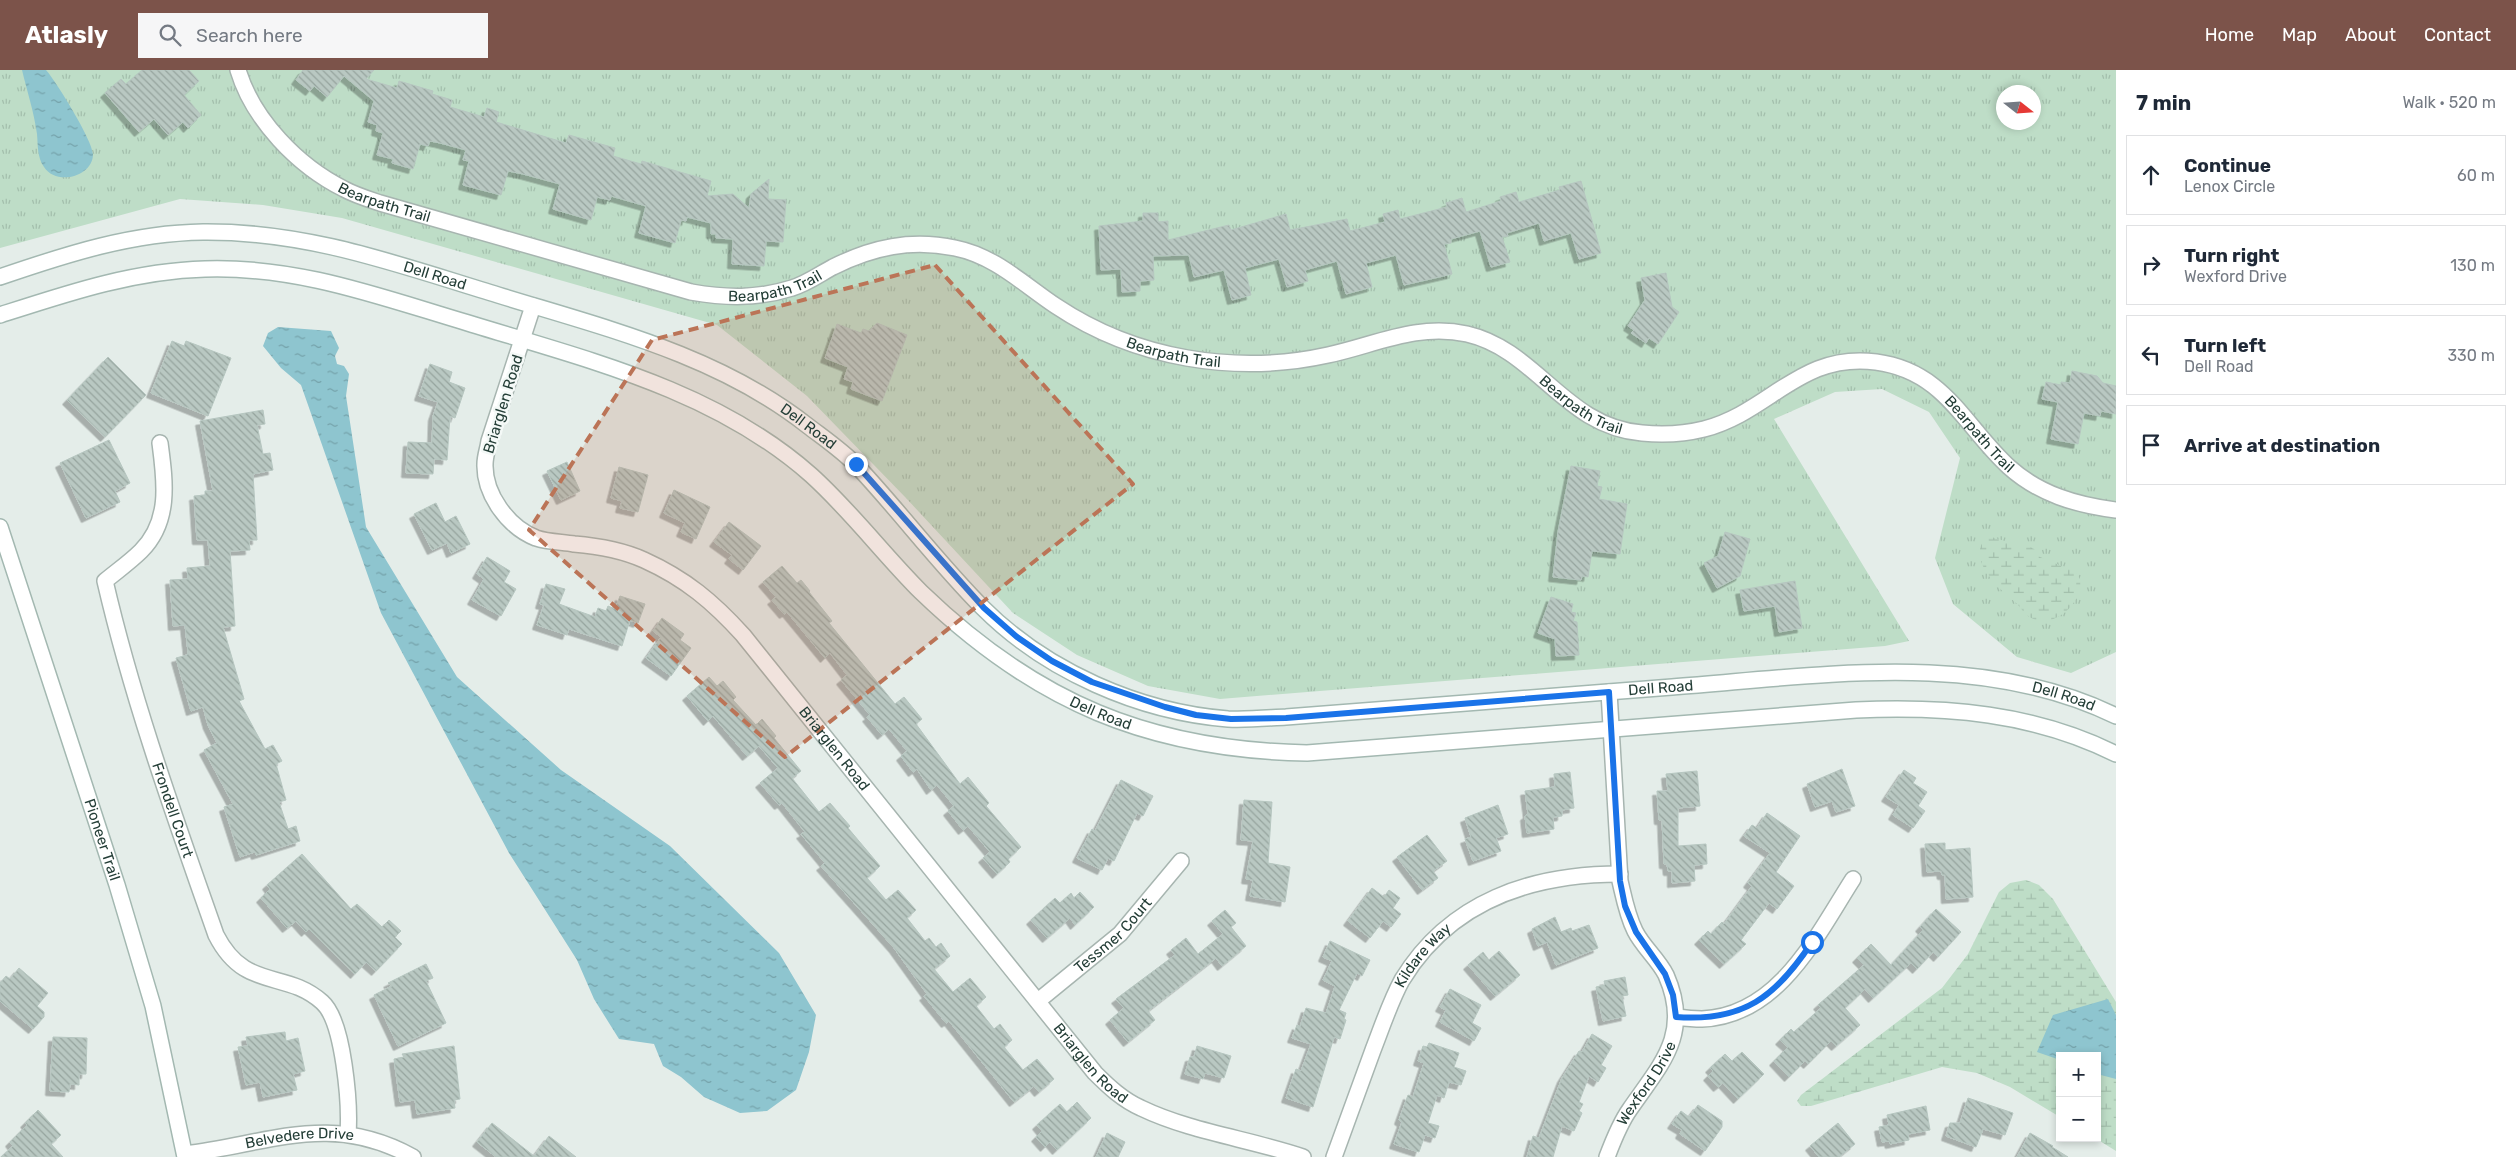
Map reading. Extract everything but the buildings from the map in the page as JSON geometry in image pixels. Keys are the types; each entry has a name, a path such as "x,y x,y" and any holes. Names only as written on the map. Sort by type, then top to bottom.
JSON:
{"street":[{"name":"Bearpath Trail","path":"238,70 256,108 280,141 310,167 344,189 380,203 691,292 726,298 762,296 796,287 858,254 891,245 925,243 959,248 992,260 1058,307 1098,329 1142,348 1188,358 1235,363 1282,361 1329,355 1404,333 1435,331 1466,334 1496,344 1522,361 1572,406 1603,423 1636,433 1672,434 1707,428 1750,408 1816,367 1848,360 1879,362 1909,371 1937,388 1960,409 2010,468 2035,485 2062,500 2116,510"},
{"name":"Dell Road","path":"0,277 72,252 124,240 185,233 238,233 279,236 318,242 673,350 756,391 804,422 856,464 984,608 1010,632 1052,661 1092,682 1120,694 1196,715 1231,719 1286,718 1883,672 1989,677 2058,694 2116,716"},
{"name":"Dell Road","path":"0,315 96,284 144,273 207,269 282,272 346,287 524,340 665,386 742,425 811,475 919,590 967,634 1030,678 1070,702 1124,724 1218,747 1307,753 1612,728 1917,708 1965,711 2036,724 2098,745 2116,754"},
{"name":"Briarglen Road","path":"533,306 524,340 515,358 489,441 485,464 489,488 500,509 516,526 536,538 602,547 643,559 680,579 714,604 743,635 1095,1073 1115,1092 1139,1108 1166,1119 1303,1157"},
{"name":"Frondell Court","path":"160,443 166,486 160,521 142,550 105,581 120,644 160,775 216,935 224,950 236,964 251,973 305,991 321,1001 329,1009 335,1026 349,1094 348,1134"},
{"name":"Pioneer Trail","path":"0,527 153,1006 185,1156"},
{"name":"Wexford Drive","path":"1607,1157 1629,1110 1664,1063 1672,1042 1676,1017 1673,995 1665,974 1636,932 1625,906 1620,874 1609,692"},
{"name":"Tessmer Court","path":"1038,1001 1120,934 1180,861"},
{"name":"Kildare Way","path":"1334,1157 1386,1017 1402,980 1427,948 1457,919 1492,898 1529,884 1570,877 1620,874"},
{"path":"1676,1017 1703,1019 1722,1015 1756,1003 1778,985 1796,965 1853,879"},
{"name":"Belvedere Drive","path":"185,1156 267,1138 305,1133 348,1134 377,1141 413,1157"}],"highlighted area":[{"path":"935,265 1133,484 785,757 529,530 652,340"}],"green space":[{"path":"0,70 2116,70 2116,652 2071,673 2017,657 1953,604 1935,558 1960,458 1929,412 1882,389 1835,392 1774,419 1909,641 1885,646 1220,699 1148,686 1077,655 1013,613 906,498 807,396 717,325 342,218 263,205 180,199 0,248"},
{"path":"1988,536 2015,544 2026,545 2034,549 2040,557 2076,572 2080,581 2080,587 2077,597 2068,609 2056,618 2049,620 2041,621 2027,615 1992,580 1981,562 1982,544"},
{"path":"2026,880 2039,885 2053,899 2116,1002 2116,1151 2101,1142 2101,1052 2056,1052 2056,1115 2010,1087 1977,1073 1942,1067 1811,1106 1801,1106 1797,1101 1801,1095 1942,988 1968,954 1999,892 2010,883"}],"water":[{"path":"22,70 46,70 73,111 87,137 93,154 91,162 81,173 65,177 57,176 50,173 44,167 38,151 34,118"},
{"path":"278,327 331,331 339,348 335,356 337,364 344,366 349,374 346,396 366,527 457,677 561,770 670,846 779,953 816,1015 809,1052 796,1090 767,1111 740,1113 704,1097 681,1077 663,1066 654,1044 619,1039 594,999 577,960 509,853 381,613 301,385 281,368 263,346 268,333"},
{"path":"2108,999 2116,1015 2116,1079 2101,1075 2101,1052 2056,1052 2056,1059 2037,1052 2053,1015"}],"route":[{"path":"856,464 984,608 1017,637 1052,661 1120,694 1196,715 1231,719 1286,718 1609,692 1614,748 1620,881 1625,906 1636,932 1665,974 1673,995 1676,1017 1703,1019 1731,1013 1756,1003 1778,985 1796,965 1812,942"}]}
